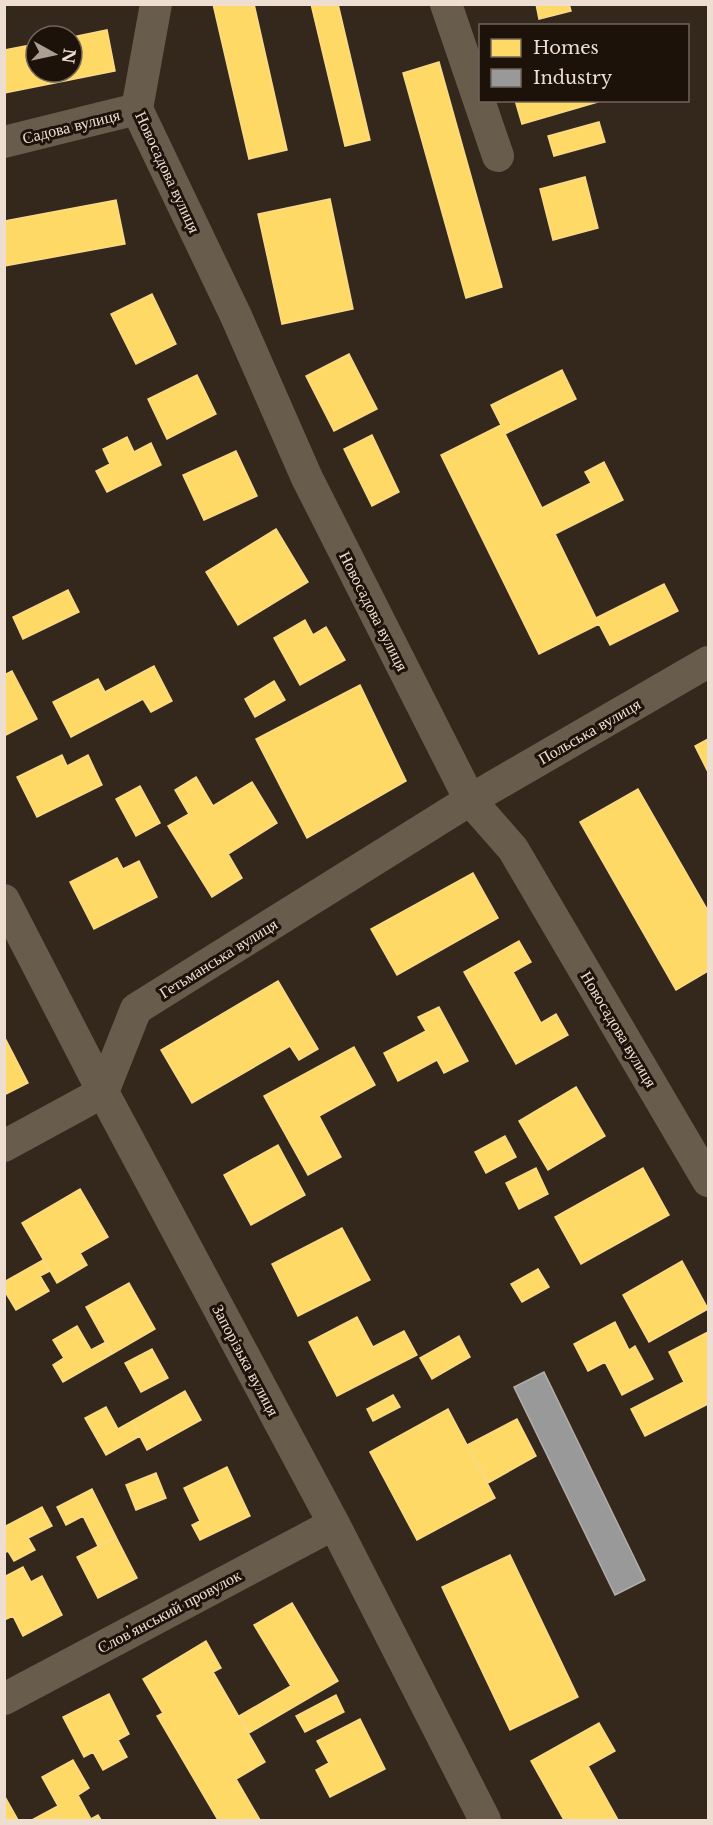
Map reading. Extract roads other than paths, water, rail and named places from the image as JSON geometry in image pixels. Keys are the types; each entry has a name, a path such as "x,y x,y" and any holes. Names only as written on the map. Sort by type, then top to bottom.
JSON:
{"street":[{"name":"Новосадова вулиця","path":"156,4 136,109 236,316 307,478 470,800 513,849 708,1181"},
{"path":"446,4 479,100"},
{"path":"480,102 498,156"},
{"name":"Садова вулиця","path":"4,142 136,109"},
{"name":"Польська вулиця","path":"470,800 708,663"},
{"name":"Гетьманська вулиця","path":"103,1092 136,1009 470,800"},
{"name":"Запорізька вулиця","path":"4,900 103,1092 334,1524 485,1821"},
{"path":"4,1146 103,1092"},
{"name":"Словʼянський провулок","path":"4,1699 334,1524"}]}
